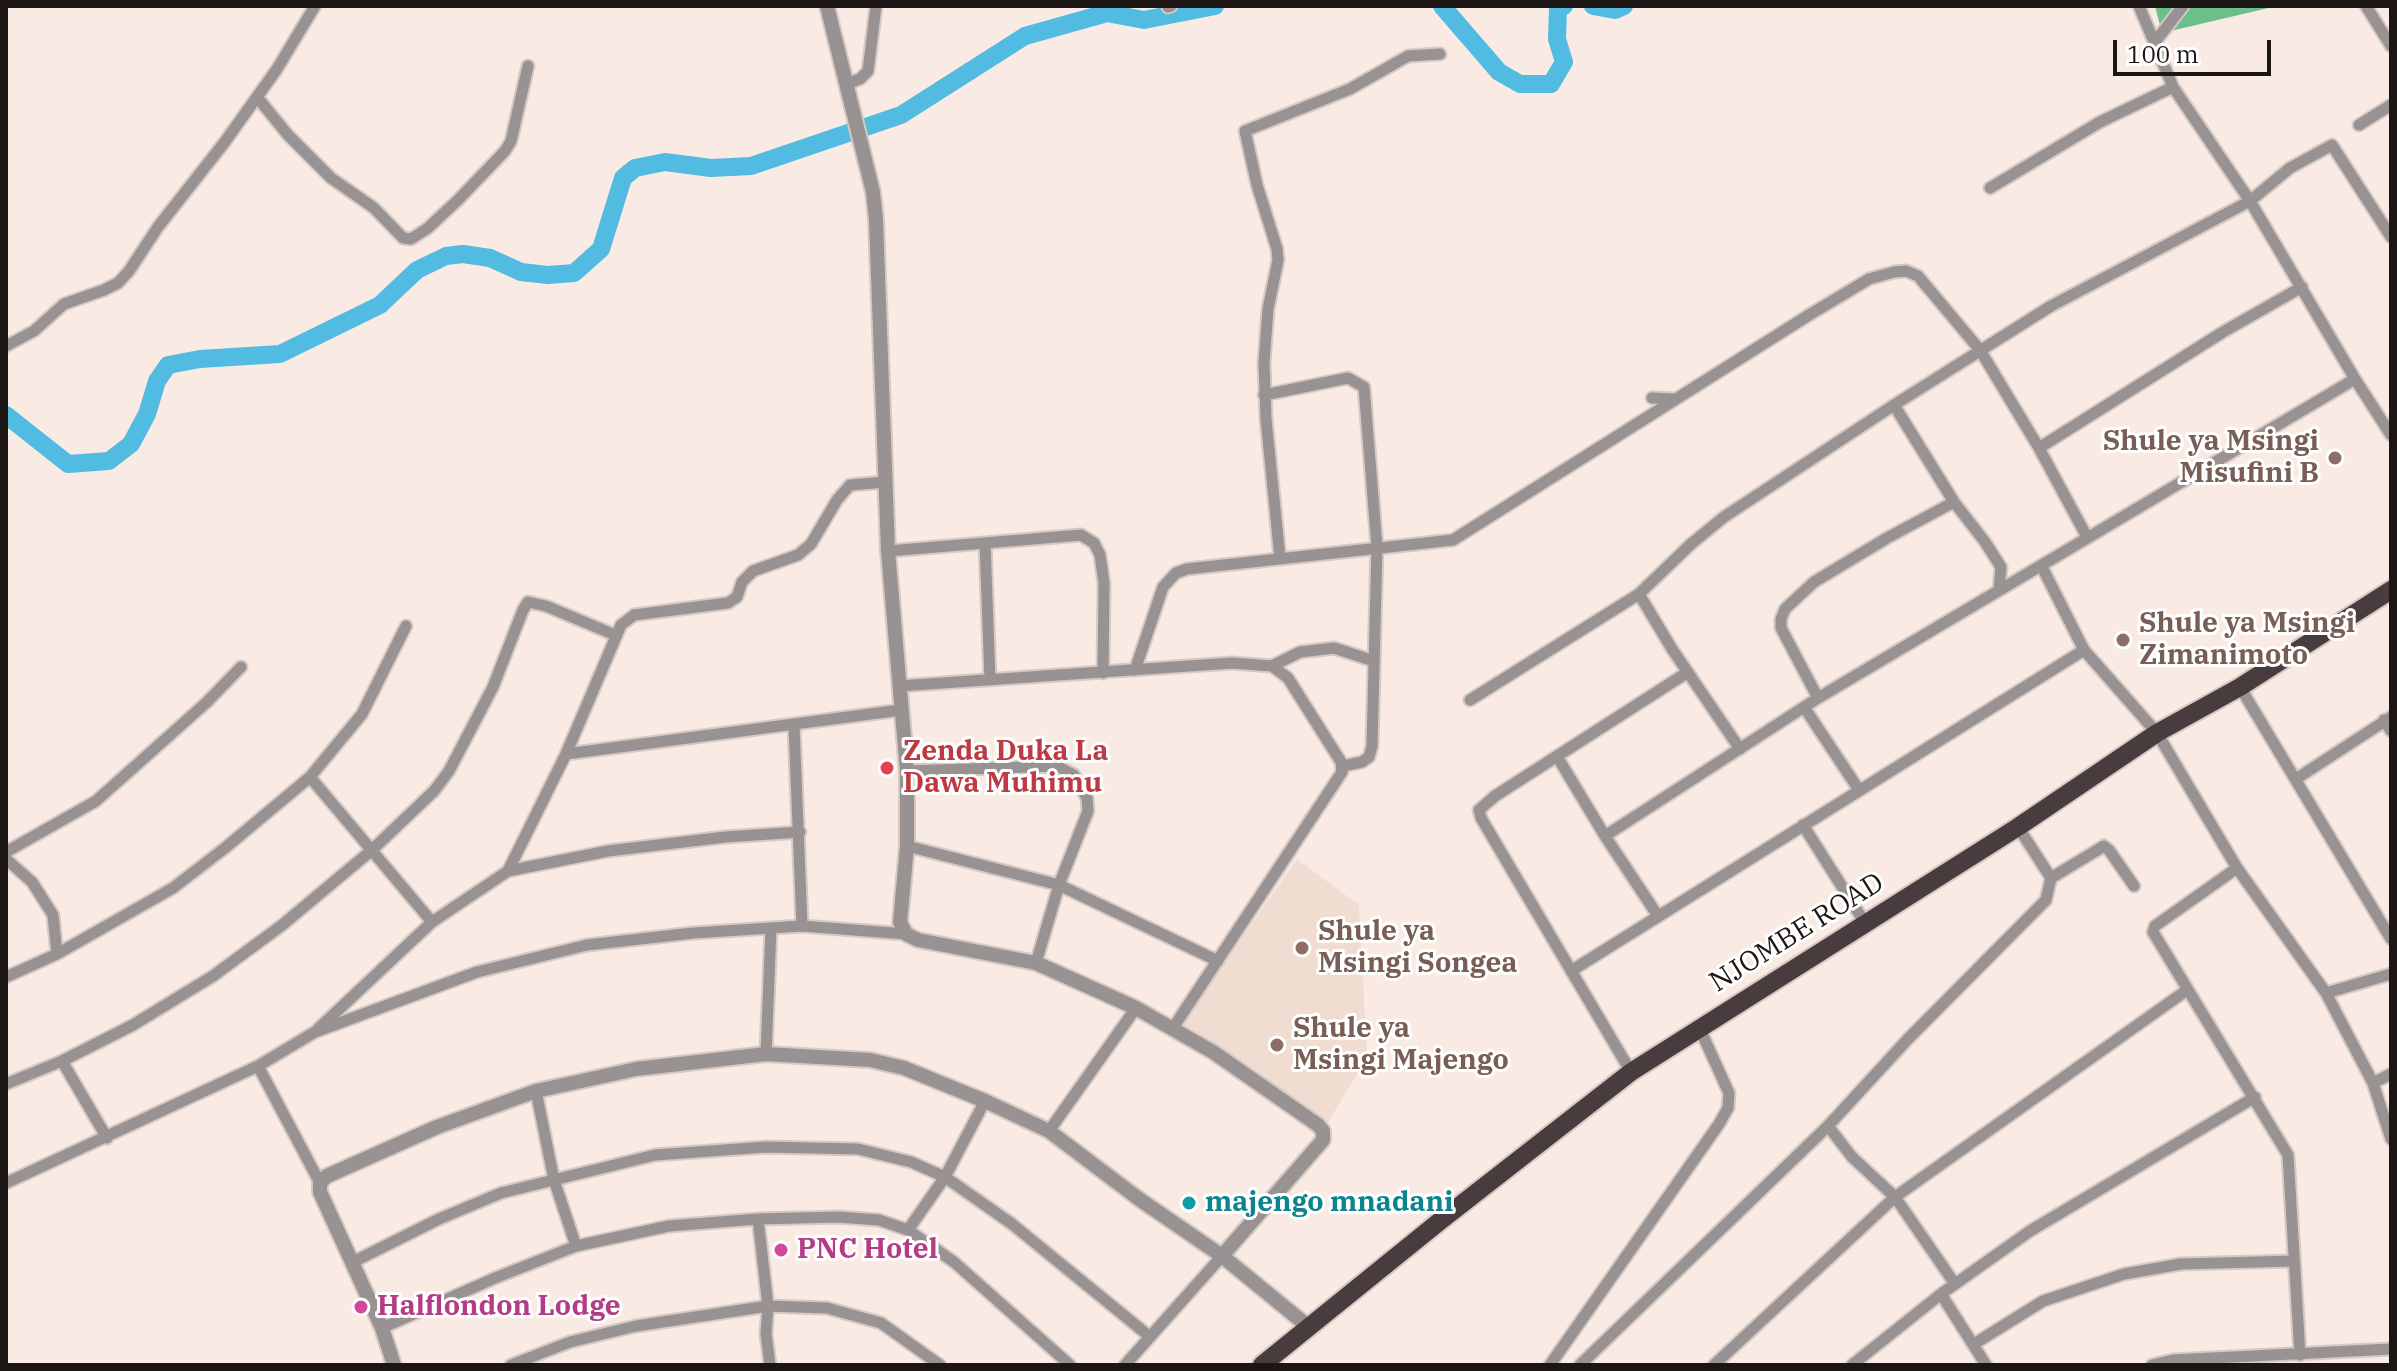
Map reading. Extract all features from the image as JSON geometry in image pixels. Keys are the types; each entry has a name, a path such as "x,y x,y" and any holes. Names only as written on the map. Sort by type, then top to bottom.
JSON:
{"highway":[{"name":"NJOMBE ROAD","path":"1262,1365 1631,1072 2018,827 2157,733 2240,687 2391,590"}],"street":[{"path":"6,346 34,331 64,304 118,283 129,271 158,227 257,97 315,6"},
{"path":"827,6 873,192 876,220 888,551 907,771 907,846 900,922 906,934"},
{"path":"846,84 860,79 868,71 876,6"},
{"path":"2139,6 2173,87 2250,201 2391,435"},
{"path":"2155,42 2183,6"},
{"path":"2366,6 2391,46"},
{"path":"1280,558 1264,395 1268,309 1278,260 1245,131 1350,89 1408,56 1440,54"},
{"path":"257,97 288,135 331,178 374,208 403,238 411,239 458,200 505,151 513,132 528,66"},
{"path":"1990,188 2100,122 2173,87"},
{"path":"2359,125 2391,105"},
{"path":"1470,700 1639,594 1724,517 1894,405 2051,306 2250,201 2290,168 2332,145 2391,237"},
{"path":"1135,670 1163,587 1176,573 1187,569 1453,540 1673,399 1869,279 1894,272 1906,271 1918,276 1980,350 2039,448 2087,537"},
{"path":"2039,448 2223,332 2302,287"},
{"path":"1264,395 1348,378 1364,387 1377,547 1371,753 1362,762 1343,766"},
{"path":"1605,836 1818,698 2355,379"},
{"path":"1652,398 1673,399"},
{"path":"1894,405 1954,502 2001,567 1999,590"},
{"path":"508,871 566,754 621,625 634,615 728,603 737,597 742,582 753,571 798,555 811,544 837,500 850,485 886,482"},
{"path":"1818,698 1781,628 1785,609 1814,582 1954,502"},
{"path":"888,551 1081,535 1094,543 1100,555 1104,583 1103,673"},
{"path":"985,543 990,680"},
{"path":"2042,567 2084,650 2157,733 2237,868 2326,993 2373,1083 2391,1139"},
{"path":"1639,594 1740,749"},
{"path":"6,1084 62,1061 133,1025 213,976 281,926 372,850 434,791 449,771 493,687 528,602 546,606 615,635"},
{"path":"6,977 57,954 173,888 310,777 362,714 406,626"},
{"path":"899,686 1232,663 1272,666 1300,652 1334,648 1374,661"},
{"path":"1571,971 2084,650"},
{"path":"1173,1028 1340,778 1343,766 1288,678 1272,666"},
{"path":"6,852 96,801 152,753 241,667"},
{"path":"1631,1072 1479,810 1495,796 1688,672"},
{"path":"2240,687 2391,939"},
{"path":"1804,707 1859,790"},
{"path":"566,754 901,710"},
{"path":"2296,779 2389,723"},
{"path":"794,726 802,926"},
{"path":"1558,758 1658,916"},
{"path":"907,771 1057,766 1074,775 1087,798 1088,811 1059,885 1036,963"},
{"path":"310,777 432,922"},
{"path":"1803,825 1865,923"},
{"path":"1580,1365 1828,1126 1907,1040 2041,905 2050,891 2051,878 2018,827"},
{"path":"315,1032 432,922 508,871 608,851 800,832"},
{"path":"907,846 1059,885 1218,961"},
{"path":"2051,878 2104,846 2134,886"},
{"path":"6,859 32,882 53,915 57,954"},
{"path":"2237,868 2153,928 2187,990 2288,1155 2300,1355"},
{"path":"6,1183 258,1066 315,1032 477,972 587,945 771,928 802,926 906,934 934,945 1036,963 1136,1008 1213,1052 1323,1131 1323,1140 1125,1365"},
{"path":"766,1054 771,928"},
{"path":"2326,993 2391,974"},
{"path":"1714,1365 1895,1197 2187,990"},
{"path":"1049,1131 1136,1008"},
{"path":"1550,1365 1728,1108 1729,1093 1699,1027"},
{"path":"320,1183 341,1169 408,1139 536,1091 636,1069 766,1054 870,1060 904,1068 1049,1131 1139,1199 1222,1256 1310,1328"},
{"path":"62,1061 107,1138"},
{"path":"258,1066 320,1183 320,1192 382,1328 394,1365"},
{"path":"2373,1083 2391,1074"},
{"path":"536,1091 554,1180 576,1246"},
{"path":"1852,1365 1941,1294 2030,1231 2255,1097"},
{"path":"908,1230 945,1177 985,1101"},
{"path":"1828,1126 1852,1157 1895,1197 1955,1284"},
{"path":"353,1262 439,1219 501,1193 655,1155 820,1146 858,1149 911,1162 945,1177 1012,1224 1149,1336"},
{"path":"382,1328 576,1246 669,1226 838,1217 879,1220 908,1230 954,1262 1070,1365"},
{"path":"758,1219 768,1306 766,1334 770,1365"},
{"path":"1974,1344 2043,1301 2124,1274 2181,1264 2294,1261"},
{"path":"1941,1294 1986,1365"},
{"path":"511,1365 570,1342 623,1329 768,1306 827,1308 881,1323 940,1365"},
{"path":"2152,1365 2173,1360 2391,1349"}],"shaded area":[{"path":"1297,859 1359,905 1367,1058 1324,1129 1181,1025"}],"green space":[{"path":"2155,6 2277,6 2162,33"}],"waterway":[{"path":"6,415 68,464 109,461 131,444 147,414 157,381 168,365 200,359 280,354 380,305 417,270 446,256 463,254 490,258 521,272 548,275 574,273 601,249 623,178 635,168 665,162 711,168 751,166 901,115 1025,36 1107,13 1144,20 1215,6"},
{"path":"1442,6 1499,72 1520,84 1551,84 1564,62 1557,39 1558,8 1564,6"},
{"path":"1593,6 1615,10 1624,6"}],"place":[{"name":"Shule ya Msingi Misufini B","path":"2335,458"},
{"name":"Shule ya Msingi Zimanimoto","path":"2123,640"},
{"name":"Zenda Duka La Dawa Muhimu","path":"887,768"},
{"name":"Shule ya Msingi Songea","path":"1302,948"},
{"name":"Shule ya Msingi Majengo","path":"1277,1045"},
{"name":"majengo mnadani","path":"1189,1203"},
{"name":"PNC Hotel","path":"781,1250"},
{"name":"Halflondon Lodge","path":"361,1307"}]}
